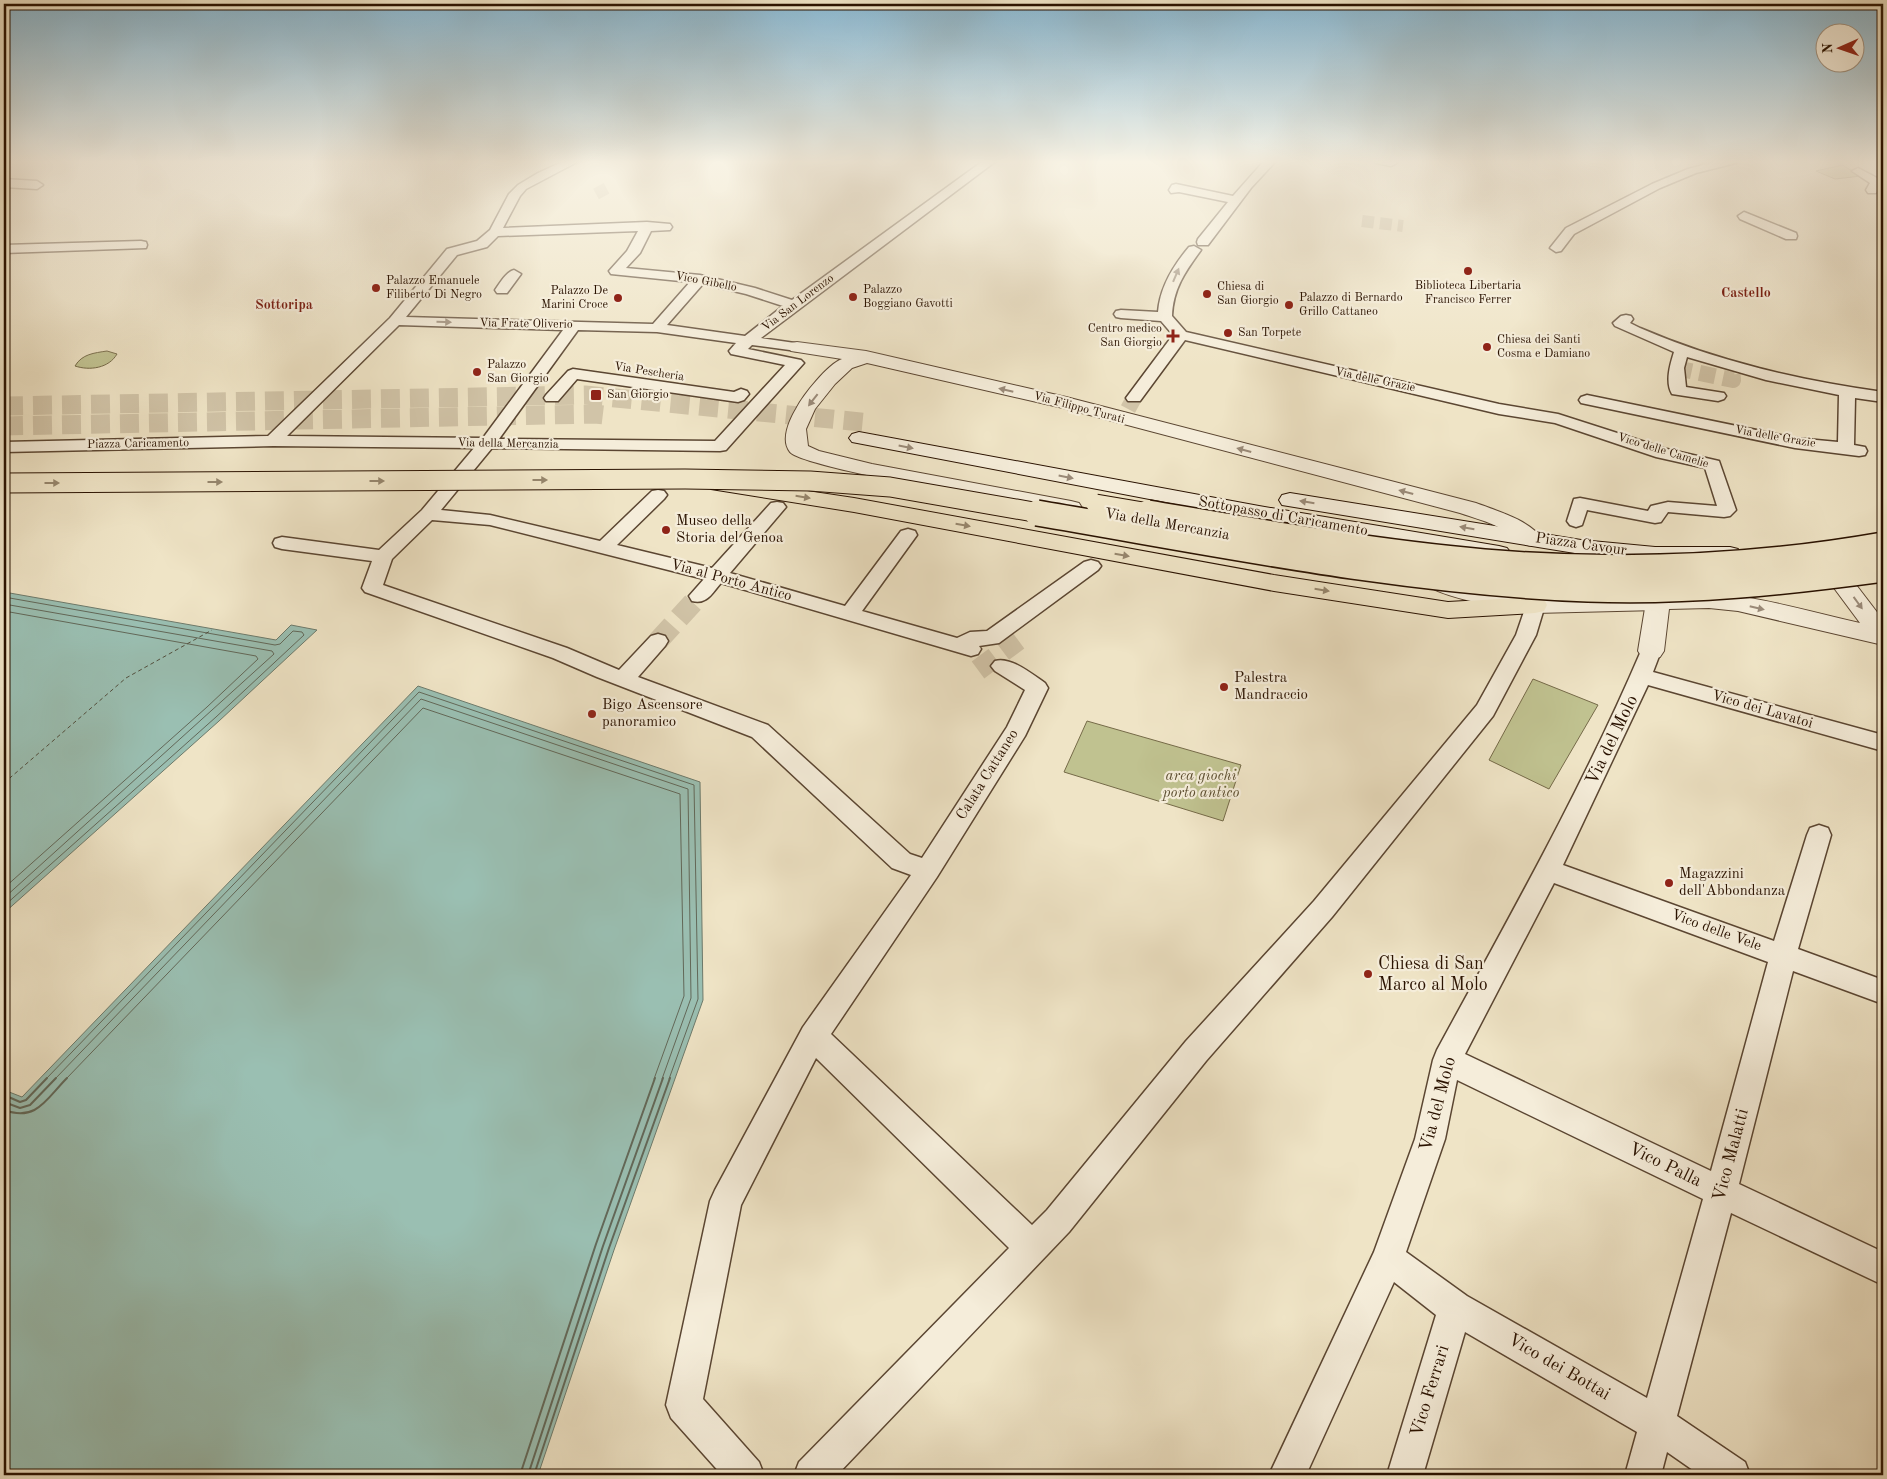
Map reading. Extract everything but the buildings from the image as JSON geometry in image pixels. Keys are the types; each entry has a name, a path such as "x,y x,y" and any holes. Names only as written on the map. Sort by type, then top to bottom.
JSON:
{"highway":[{"path":"4,466 816,463 888,469 1377,550 1467,561 1551,566 1668,567 1778,560 1883,544"},
{"path":"685,479 854,505 1274,582 1448,610 1535,605"},
{"path":"4,484 685,479 810,481 890,487 1344,566 1471,582 1590,589 1683,588 1791,580 1883,569"}],"street":[{"path":"273,441 395,321 452,252 482,244 496,231 549,230"},
{"name":"Vico Gibello","path":"645,230 631,255 616,270 700,279 750,291 794,305"},
{"name":"Via San Lorenzo","path":"750,339 897,230"},
{"path":"1165,311 1180,264 1212,230"},
{"path":"1556,248 1572,230"},
{"path":"1777,230 1791,236"},
{"path":"4,249 141,245"},
{"path":"502,290 514,274"},
{"path":"657,328 700,279"},
{"path":"1121,314 1165,311"},
{"path":"1128,409 1181,335 1165,311"},
{"path":"1626,319 1620,323 1682,350 1746,372 1847,392 1883,397"},
{"name":"Via Frate Oliverio","path":"395,321 657,328 750,339"},
{"path":"574,325 487,444 428,514 383,556 372,588 560,652 623,679 760,731 901,861 928,870 813,1036 726,1200 684,1405 746,1475"},
{"name":"Via delle Grazie","path":"1181,335 1498,409 1570,422"},
{"name":"Via Filippo Turati","path":"750,339 866,357 1066,403 1128,409 1291,462"},
{"name":"Via della Mercanzia","path":"296,442 720,446 796,363 736,351 750,339"},
{"path":"1682,350 1676,368 1678,391 1718,396"},
{"name":"Via Pescheria","path":"551,357 744,391 738,397 573,374 552,398"},
{"name":"Via della Mercanzia","path":"866,357 845,364 828,380 806,408 796,429 798,449 812,455 891,474 1167,526 1356,554 1410,571 1454,589 1535,605 1658,602"},
{"name":"Via delle Grazie","path":"1587,400 1795,443 1853,450 1847,392"},
{"name":"Vico delle Camelie","path":"1570,422 1662,453 1713,465 1727,510 1724,512 1668,507 1657,510 1658,515 1655,518 1580,502 1576,521"},
{"name":"Sottopasso di Caricamento","path":"1532,540 1430,521 865,431 1414,540 1656,572 1710,573"},
{"name":"Piazza Caricamento","path":"4,447 296,442"},
{"name":"Piazza Cavour","path":"1291,462 1468,508 1504,521 1532,540 1637,552 1726,554 1792,550 1883,536"},
{"path":"604,548 658,495"},
{"path":"699,596 777,507"},
{"name":"Via al Porto Antico","path":"428,514 490,520 718,576 965,647 970,639 992,638 1091,566"},
{"path":"850,613 908,536"},
{"path":"282,543 383,556"},
{"path":"1821,545 1818,551 1883,637"},
{"path":"1658,602 1710,573 1833,569 1883,561"},
{"path":"1658,602 1709,600 1738,603 1883,637"},
{"name":"Via del Molo","path":"1287,1475 1388,1258 1430,1139 1447,1060 1548,870 1627,710 1646,663 1658,602"},
{"path":"823,1465 1058,1221 1206,1040 1323,909 1485,710 1526,635 1535,605"},
{"path":"623,679 658,641"},
{"name":"Vico dei Lavatoi","path":"1646,663 1883,743"},
{"name":"Calata Cattaneo","path":"928,870 1017,730 1037,688 1002,666"},
{"name":"Vico Malatti","path":"1644,1475 1722,1192 1783,956 1819,834"},
{"name":"Vico delle Vele","path":"1548,870 1883,992"},
{"path":"813,1036 948,1165 999,1217 1017,1234 1035,1246"},
{"name":"Vico Palla","path":"1447,1060 1883,1269"},
{"name":"Vico dei Bottai","path":"1388,1258 1455,1308 1657,1424 1732,1475"},
{"name":"Vico Ferrari","path":"1405,1475 1455,1308"}],"green space":[{"path":"107,351 117,354 114,359 104,365 93,368 75,366 81,359 93,353"},
{"path":"1533,679 1598,705 1549,789 1489,760"},
{"name":"area giochi porto antico","path":"1087,721 1241,765 1223,821 1064,772"}],"water":[{"path":"4,592 276,640 291,625 317,630 219,721 4,913"},
{"path":"418,686 700,782 703,1000 614,1250 538,1475 4,1475 4,1090 22,1097"}],"ferry route":[{"path":"4,783 126,678 212,630"}],"tunnel":[{"path":"1676,368 1733,380 1732,367"},
{"path":"4,406 585,395 872,423"},
{"path":"1128,409 1134,398"},
{"path":"4,426 595,414 612,416"},
{"path":"658,641 699,596"},
{"path":"978,670 1018,640"}],"place":[{"name":"Biblioteca Libertaria Francisco Ferrer","path":"1468,271"},
{"name":"Palazzo Emanuele Filiberto Di Negro","path":"376,288"},
{"name":"Chiesa di San Giorgio","path":"1207,294"},
{"name":"Palazzo Boggiano Gavotti","path":"853,297"},
{"name":"Palazzo De Marini Croce","path":"618,298"},
{"name":"Palazzo di Bernardo Grillo Cattaneo","path":"1289,305"},
{"name":"San Torpete","path":"1228,333"},
{"name":"Centro medico San Giorgio","path":"1173,336"},
{"name":"Chiesa dei Santi Cosma e Damiano","path":"1487,347"},
{"name":"Palazzo San Giorgio","path":"477,372"},
{"name":"San Giorgio","path":"596,395"},
{"name":"Museo della Storia del Genoa","path":"666,530"},
{"name":"Palestra Mandraccio","path":"1224,687"},
{"name":"Bigo Ascensore panoramico","path":"592,714"},
{"name":"Magazzini dell'Abbondanza","path":"1669,883"},
{"name":"Chiesa di San Marco al Molo","path":"1368,974"}],"district":[{"name":"Castello","path":"1746,293"},
{"name":"Sottoripa","path":"284,305"}]}
